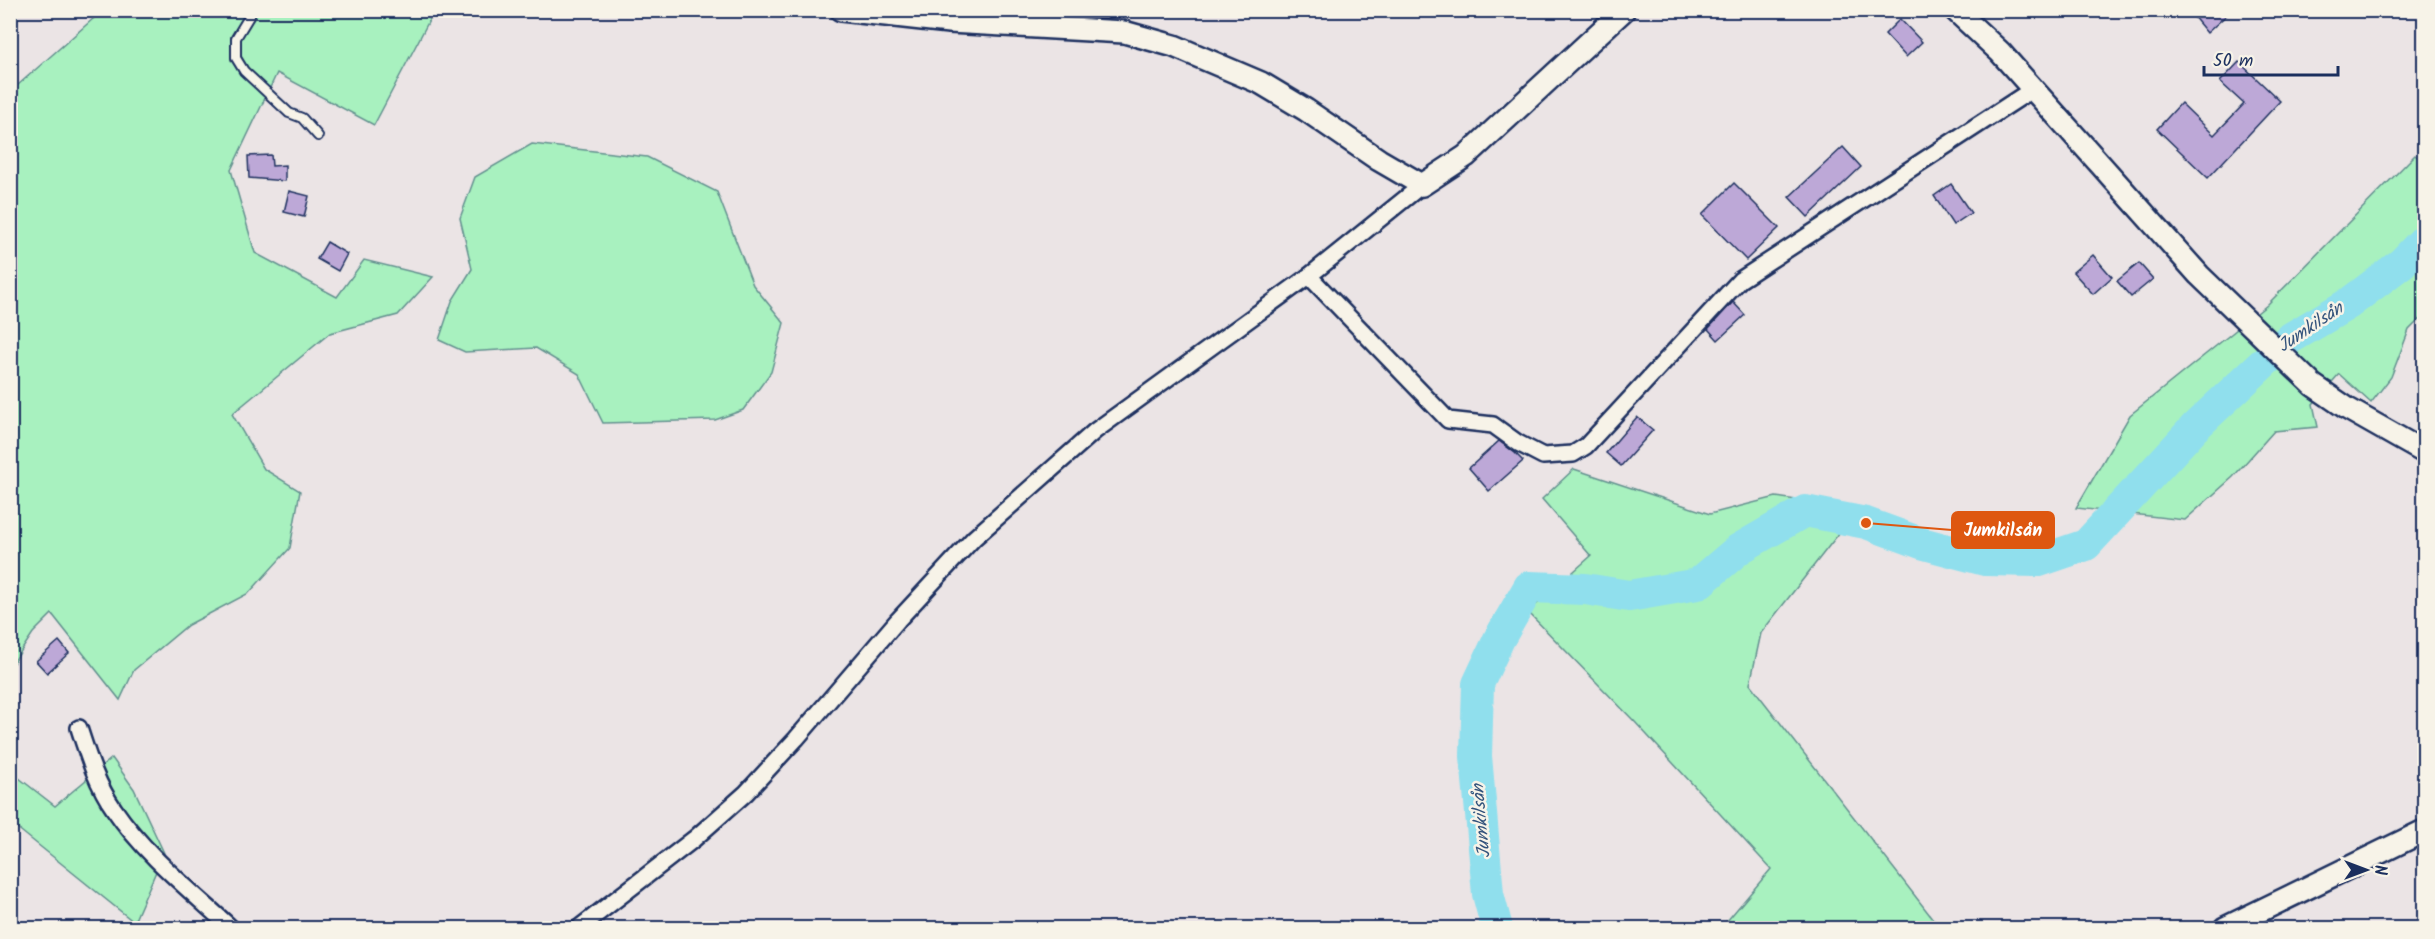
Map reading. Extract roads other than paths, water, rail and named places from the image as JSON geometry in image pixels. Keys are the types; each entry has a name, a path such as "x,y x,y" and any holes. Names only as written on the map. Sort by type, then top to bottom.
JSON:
{"street":[{"path":"841,10 948,22 1124,32 1174,46 1261,83 1306,110 1379,160 1422,185"},
{"path":"579,928 694,839 746,793 796,739 898,620 982,531 1095,431 1309,276 1422,185 1466,156 1624,10"},
{"path":"1955,10 2000,52 2199,275 2313,385 2348,409 2424,452"},
{"path":"1309,276 1448,420 1493,425 1518,443 1543,456 1573,454 1586,446 1740,280 2033,89"},
{"path":"79,728 96,778 113,808 139,841 231,928"},
{"path":"2225,928 2424,831"}],"lane":[{"path":"253,10 236,38 236,58 244,71 289,112 302,118 318,136"}],"waterway":[{"name":"Jumkilsån","path":"1497,928 1488,894 1476,756 1478,684 1499,639 1529,587 1585,589 1629,596 1698,584 1739,549 1805,511 1866,523 1921,543 1985,560 2039,561 2086,545 2195,427 2289,339 2348,304 2402,263 2424,240"}],"place":[{"name":"Jumkilsån","path":"1866,523"}]}
